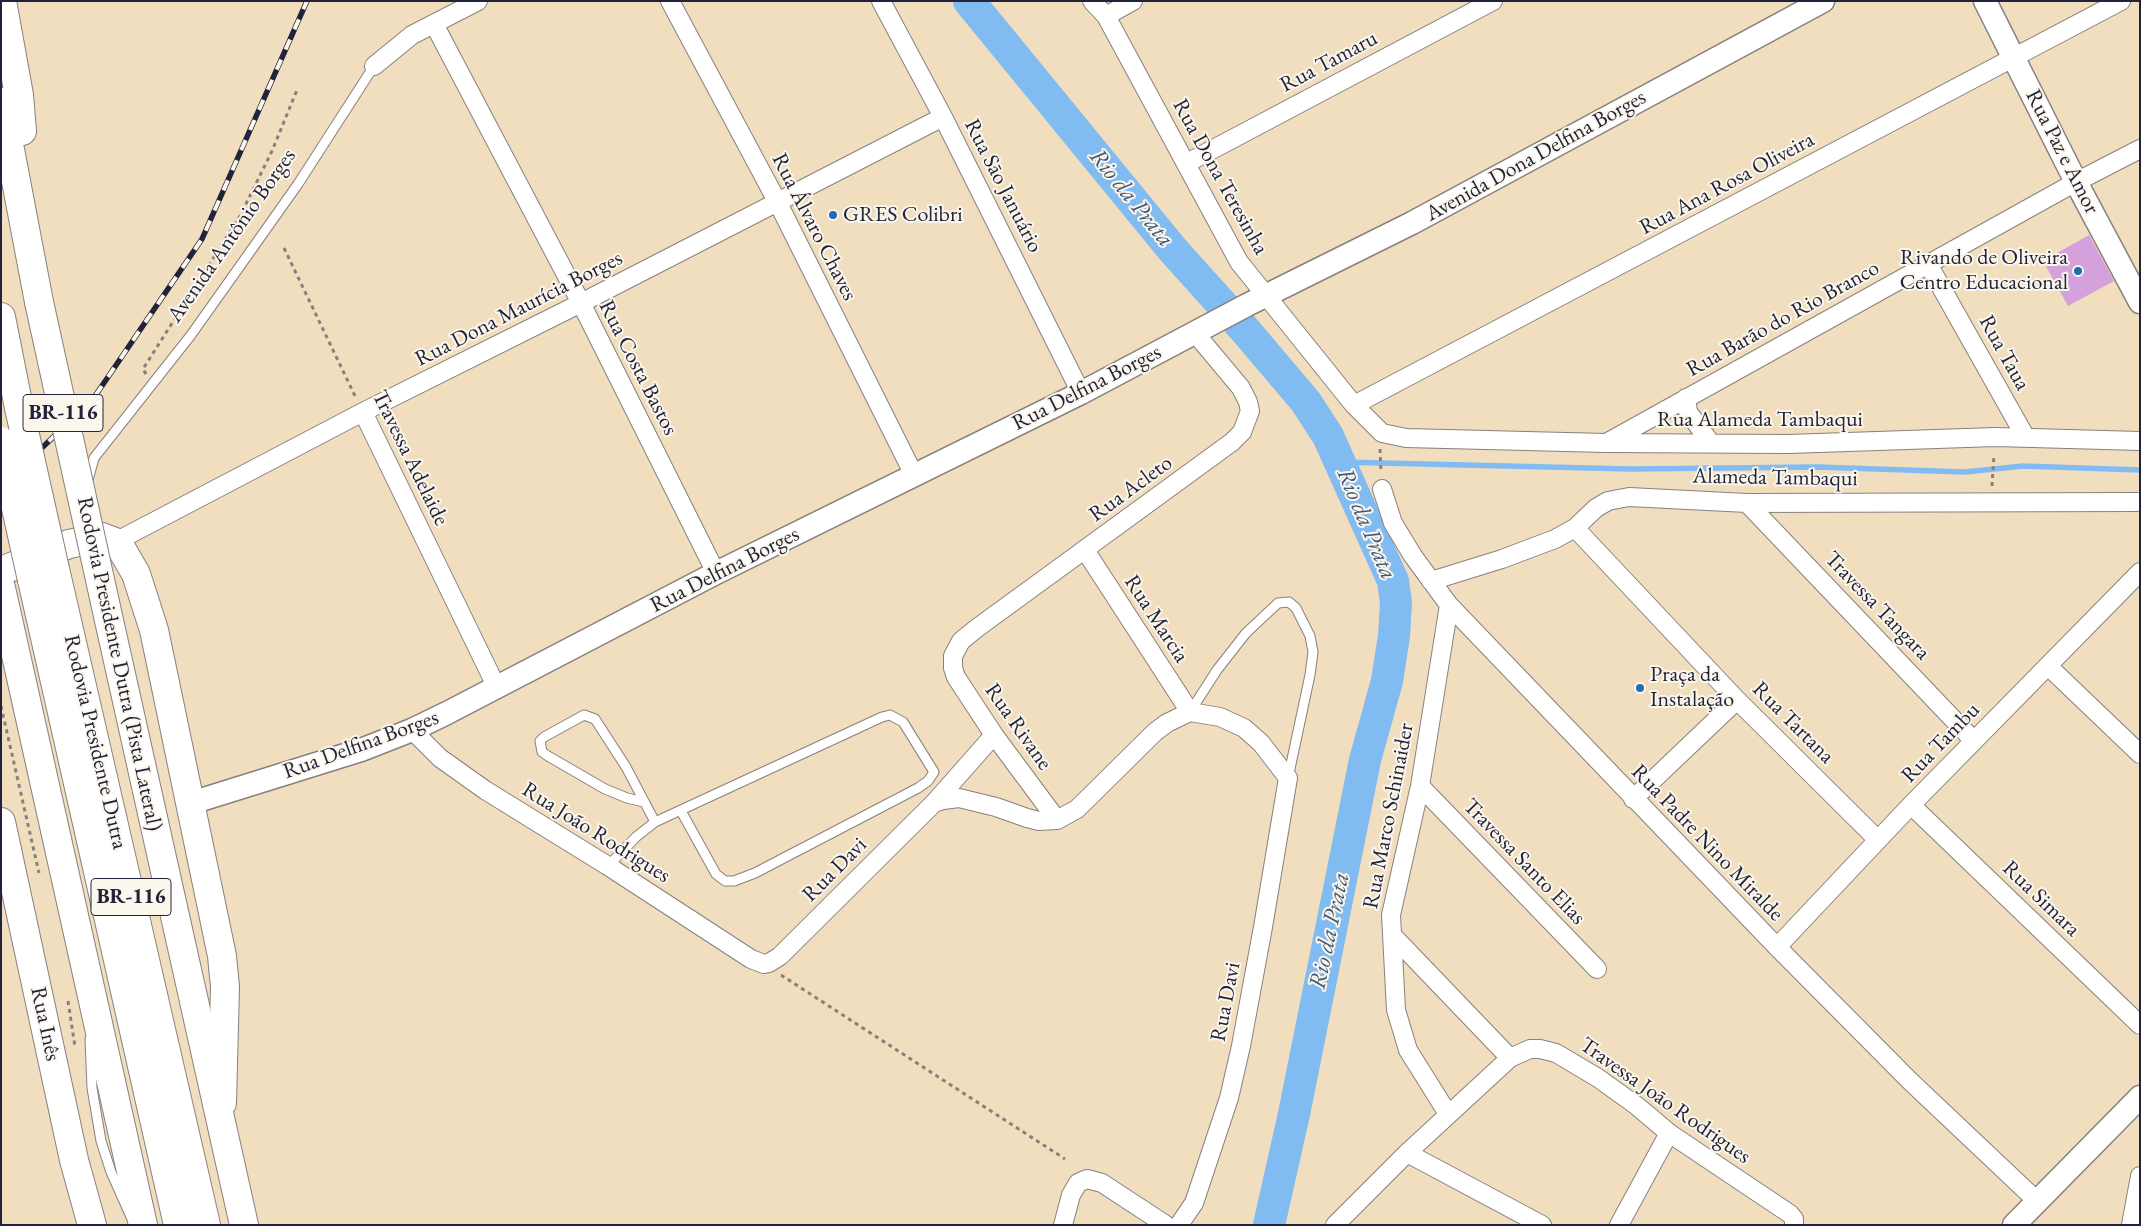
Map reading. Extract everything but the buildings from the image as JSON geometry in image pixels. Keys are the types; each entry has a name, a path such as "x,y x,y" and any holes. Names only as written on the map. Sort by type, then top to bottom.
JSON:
{"main road":[{"path":"2,1 22,123 24,154 21,202"},
{"name":"Rodovia Presidente Dutra (Pista Lateral)","path":"1,102 39,302 221,1129 244,1225"},
{"name":"Rodovia Presidente Dutra","path":"1,317 19,408 43,574 154,1126 178,1225"},
{"name":"Rodovia Presidente Dutra","path":"1,441 43,574 206,1225"},
{"path":"1,570 82,540 102,537 115,542 125,553 136,574 154,630 191,803 224,972 221,1129"},
{"name":"BR-116","path":"1,588 17,661 78,992 143,1225"},
{"name":"Rua Inês","path":"1,822 74,1160 92,1225"}],"street":[{"name":"Avenida Antônio Borges","path":"374,66 412,35 478,1"},
{"name":"Rua Álvaro Chaves","path":"670,1 778,203 914,475"},
{"name":"Rua Sāo Januário","path":"881,1 943,117 1081,393"},
{"name":"Rua Dona Teresinha","path":"1092,1 1106,16 1239,262 1256,300 1354,405 1381,441"},
{"path":"1106,16 1133,1"},
{"name":"Rua Tamaru","path":"1186,163 1493,1"},
{"name":"Avenida Dona Delfina Borges","path":"1256,300 1412,224 1823,1"},
{"name":"Rua Paz e Amor","path":"1985,1 2076,182 2140,302"},
{"name":"Rua Ana Rosa Oliveira","path":"1354,405 2121,1"},
{"name":"Rua Costa Bastos","path":"434,24 581,303 716,573"},
{"name":"Rua Dona Maurícia Borges","path":"115,542 363,412 778,203 943,117"},
{"name":"Rua Barão do Rio Branco","path":"1606,443 2076,182 2140,149"},
{"name":"Rua Taua","path":"1928,264 2026,438"},
{"name":"Rua Delfina Borges","path":"191,803 361,750 412,730 497,688 716,573 1081,393 1256,300"},
{"name":"Rua Acleto","path":"953,656 961,641 972,632 1232,442 1242,432 1250,411 1248,402 1242,388 1202,329"},
{"path":"1686,398 1688,412 1710,442"},
{"name":"Travessa Adelaide","path":"363,412 497,688"},
{"name":"Rua Alameda Tambaqui","path":"1381,441 1406,438 1606,443 1710,442 1788,444 2026,438 2140,441"},
{"name":"Rua Padre Nino Miralde","path":"1381,481 1393,523 1449,605 1777,947 1910,1081 2037,1201"},
{"name":"Alameda Tambaqui","path":"1431,581 1532,548 1575,528 1596,508 1608,501 1628,498 1747,503 2140,502"},
{"name":"Travessa Tangara","path":"1747,503 1974,741"},
{"name":"Rua Tartana","path":"1575,528 1737,700 1878,840"},
{"name":"Rua Marcia","path":"1085,550 1190,712"},
{"name":"Rua Tambu","path":"1777,947 1911,805 2140,572"},
{"name":"Rua Marco Schinaider","path":"1448,1114 1408,1050 1396,1010 1392,915 1420,786 1449,605"},
{"name":"Rua Rivane","path":"953,656 953,668 956,677 994,735 1056,820"},
{"path":"2048,666 2140,754"},
{"path":"1633,799 1737,700"},
{"path":"1190,712 1220,717 1244,728 1261,743 1288,778"},
{"name":"Rua Davi","path":"934,803 959,798 996,807 1038,821 1056,820 1077,810 1156,732 1174,719 1190,712"},
{"name":"Rua João Rodrigues","path":"412,730 458,771 751,959 764,964"},
{"name":"Rua Davi","path":"764,964 780,956 934,803 994,735"},
{"name":"Rua Davi","path":"1179,1225 1196,1197 1229,1098 1241,1046 1263,927 1288,778"},
{"name":"Travessa Santo Elias","path":"1420,786 1597,969"},
{"name":"Rua Simara","path":"1911,805 2140,1025"},
{"path":"1392,935 1510,1058"},
{"name":"Travessa Joāo Rodrigues","path":"1344,1222 1407,1152 1510,1058 1530,1049 1540,1049 1556,1053 1606,1084 1643,1111 1668,1133 1792,1219"},
{"path":"2014,1225 2140,1097"},
{"path":"1619,1225 1668,1133"},
{"path":"1407,1152 1542,1225"},
{"path":"2131,1225 2140,1176"},
{"path":"1063,1225 1071,1195 1081,1180 1087,1179 1102,1183 1166,1225"}],"lane":[{"name":"Avenida Antônio Borges","path":"82,540 86,488 94,458 191,335 298,184 374,66"},
{"name":"Rua Davi","path":"1190,712 1217,670 1246,633 1278,603 1289,602 1300,615 1310,636 1313,652 1310,675 1288,778"},
{"path":"644,802 627,798 605,789 548,756 542,752 540,741 544,736 580,717 587,715 591,717 609,739 644,802 655,822"},
{"path":"608,866 636,837 655,822 873,721 890,715 903,722 934,772 928,781 918,788 755,873 734,881 725,881 716,874 681,811"},
{"path":"78,992 90,1060 96,1116 111,1172 123,1203 135,1225"}],"path":[{"path":"152,386 143,369 240,216 272,151 297,90"},
{"name":"Travessa Adelaide","path":"284,248 363,412"},
{"path":"1381,441 1381,481"},
{"path":"1992,486 1995,446"},
{"path":"1,706 40,878"},
{"path":"764,964 1065,1159"},
{"path":"76,1053 78,992"}],"waterway":[{"name":"Rio da Prata","path":"969,1 1173,250 1245,330 1306,402 1328,436 1393,581 1396,603 1394,636 1387,681 1365,760 1294,1114 1269,1225"},
{"path":"1340,462 1631,469 1817,467 1965,472 2023,466 2140,470"}],"railway":[{"path":"1,487 93,399 202,239 307,1"}],"place":[{"name":"GRES Colibri","path":"833,215"},
{"name":"Rivando de Oliveira Centro Educacional","path":"2078,271"},
{"name":"Praça da Instalação","path":"1640,688"}]}
